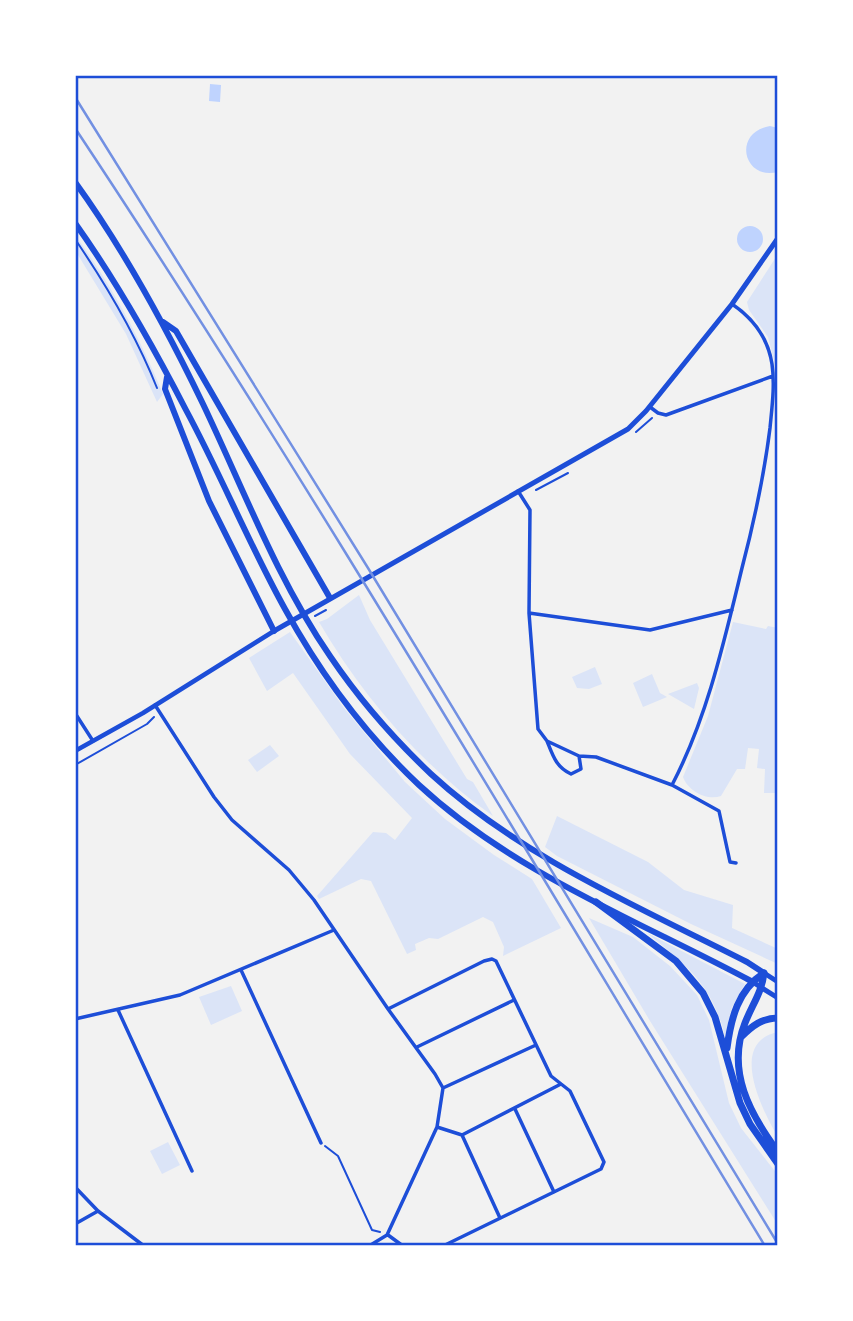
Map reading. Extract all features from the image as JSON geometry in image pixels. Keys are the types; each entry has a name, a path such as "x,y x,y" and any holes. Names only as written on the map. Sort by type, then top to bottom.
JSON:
{"highway":[{"path":"75,182 103,221 160,320 299,604 312,620 344,676 379,719 431,774 499,827 576,874 764,973"},
{"path":"75,223 131,309 186,409 297,632 345,702 419,785 488,840 596,902 751,981"},
{"path":"160,320 176,331 330,598"},
{"path":"167,377 165,389 209,501 274,631"},
{"path":"596,902 653,941 676,961 704,993 715,1017 740,1103 750,1124 778,1164"},
{"path":"726,1052 730,1024 738,1002 751,981 764,973"},
{"path":"764,973 762,988 740,1037 737,1050 738,1073 746,1100 763,1132 778,1152"},
{"path":"740,1037 755,1024 769,1018 778,1018"}],"main road":[{"path":"274,631 519,494 628,429 650,407 732,304 778,238"},
{"path":"764,973 778,982"},
{"path":"751,981 778,998"}],"street":[{"path":"672,785 690,751 732,610 765,467 773,403 773,376 766,343 756,324 732,304"},
{"path":"650,407 666,415 773,376"},
{"path":"519,494 530,510 529,613 538,729 547,741 556,764 562,770 571,774 581,769 579,756"},
{"path":"529,613 650,630 732,610"},
{"path":"75,751 274,631"},
{"path":"155,705 214,797 232,820 289,870 314,900 443,1088 437,1127 387,1235 369,1246"},
{"path":"75,713 93,741"},
{"path":"547,741 579,756 596,757 672,785 719,811 730,862 736,863"},
{"path":"75,1019 180,995 334,930"},
{"path":"388,1009 492,959 496,961 551,1076 570,1091 604,1163 601,1169 443,1246"},
{"path":"241,970 321,1143"},
{"path":"417,1047 514,1000"},
{"path":"117,1010 192,1171"},
{"path":"443,1088 536,1045"},
{"path":"437,1127 462,1135 561,1084"},
{"path":"515,1109 554,1192"},
{"path":"462,1135 499,1218"},
{"path":"75,1187 97,1211 144,1246"},
{"path":"75,1224 97,1211"},
{"path":"387,1235 403,1246"}],"path":[{"path":"631,435 657,412"},
{"path":"519,494 537,490 572,468"},
{"path":"312,620 334,605"},
{"path":"75,765 147,724 159,711"},
{"path":"321,1143 338,1156 372,1230 387,1235"}],"shaded area":[{"path":"75,235 113,292 145,352 163,394 157,402 126,334 75,250"},
{"path":"778,254 778,364 775,364 768,337 749,310 747,302"},
{"path":"359,595 370,620 467,779 473,782 493,816 442,775 396,728 355,677 319,622"},
{"path":"733,622 766,629 768,626 778,628 778,793 764,793 765,769 757,768 759,749 748,748 745,769 737,769 721,796 699,794 689,787 683,777 708,716"},
{"path":"290,632 344,708 405,782 445,819 532,879 561,928 503,956 504,947 493,922 483,917 438,939 429,938 415,944 416,950 407,954 371,881 361,879 319,899 317,896 373,832 386,833 395,840 412,818 350,754 293,673 267,691 249,658"},
{"path":"595,667 602,684 589,689 577,688 572,677"},
{"path":"652,674 660,693 667,697 643,707 633,683"},
{"path":"697,683 699,688 694,709 668,694"},
{"path":"270,745 279,756 257,772 248,760"},
{"path":"557,816 648,862 684,890 733,905 732,928 778,949 778,964 691,924 557,856 545,847"},
{"path":"589,918 633,937 670,966 697,995 709,1020 729,1103 741,1128 778,1175 778,1225 650,1021"},
{"path":"647,933 745,984 732,1007 725,1036 713,1002 696,977"},
{"path":"231,986 242,1011 211,1025 199,997"},
{"path":"778,1032 778,1137 758,1095 752,1063 754,1049 763,1038"},
{"path":"168,1142 180,1165 162,1174 150,1151"}],"water":[{"path":"210,84 221,85 220,102 209,101"},
{"path":"770,126 778,128 778,172 766,173 750,163 747,146 750,137 758,130"},
{"path":"750,226 759,230 763,239 759,248 750,252 741,248 737,239 741,230"}],"railway":[{"path":"75,97 368,568 778,1244"},
{"path":"75,128 165,265 340,544 765,1246"}]}
